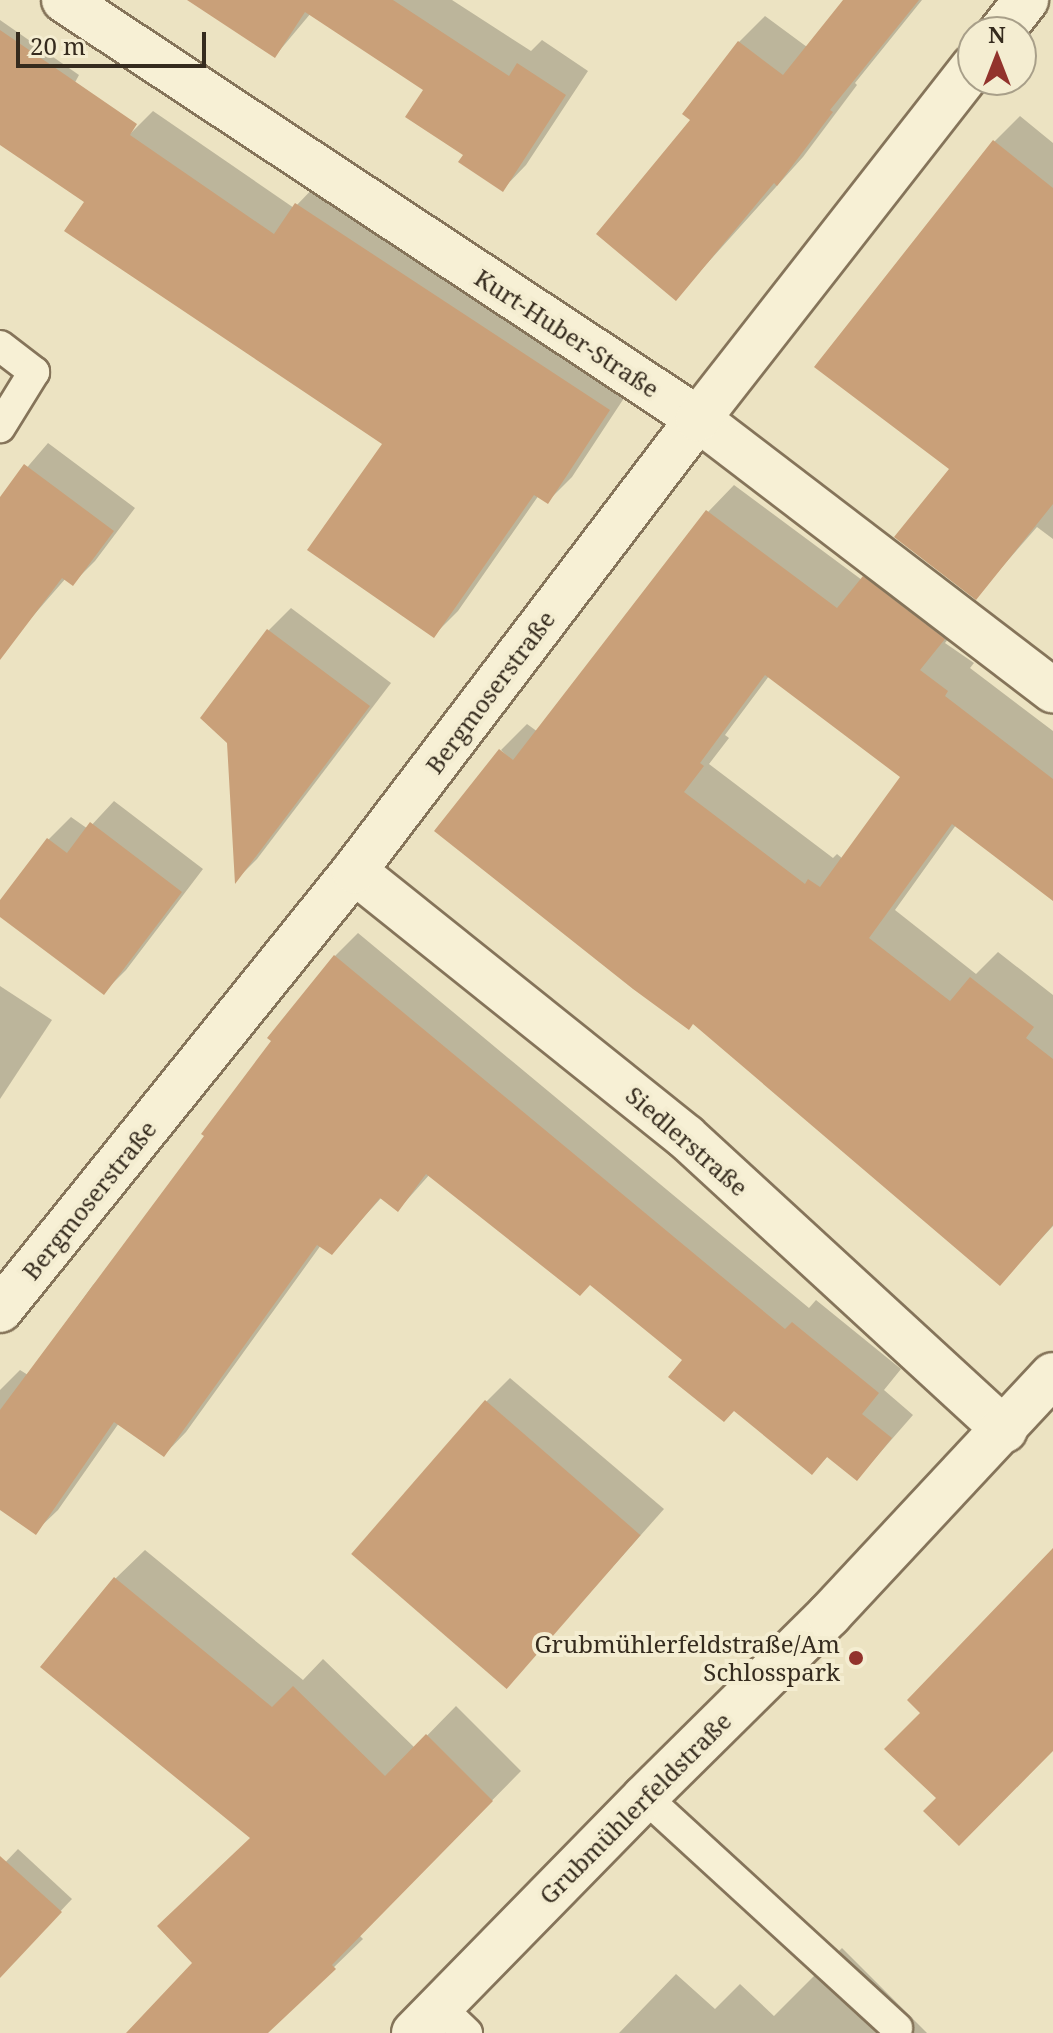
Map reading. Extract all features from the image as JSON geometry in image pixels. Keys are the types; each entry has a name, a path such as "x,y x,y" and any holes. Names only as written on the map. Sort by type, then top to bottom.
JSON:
{"street":[{"name":"Kurt-Huber-Straße","path":"64,0 698,419 1053,690"},
{"path":"1014,16 1026,0"},
{"name":"Bergmoserstraße","path":"0,1310 354,871 698,419 957,87"},
{"name":"Siedlerstraße","path":"354,871 686,1137 1005,1430"},
{"name":"Grubmühlerfeldstraße","path":"440,2024 645,1797 829,1615 1005,1430 1053,1375"}],"lane":[{"path":"0,346 34,372 0,427"},
{"path":"645,1797 897,2028"}],"building":[{"path":"187,0 393,0 509,76 517,63 566,95 503,192 458,162 463,155 405,117 423,90 305,12 275,58"},
{"path":"843,0 919,0 830,110 833,112 777,186 774,183 676,301 596,234 690,120 682,114 738,41 783,75"},
{"path":"0,30 137,124 130,135 274,234 295,203 610,410 548,504 534,495 434,638 307,550 382,444 64,231 84,202 0,145"},
{"path":"993,140 1053,188 1053,504 976,600 894,537 949,469 814,367"},
{"path":"24,464 114,531 73,586 62,578 0,660 0,497"},
{"path":"706,510 837,608 863,576 945,639 920,670 948,691 945,696 1053,779 1053,901 952,824 869,938 950,1001 970,977 1034,1027 1026,1038 1053,1059 1053,1225 1000,1286 693,1024 689,1030 633,989 434,831 499,749 513,760","holes":["765,675 900,777 820,887 808,879 805,884 684,792 704,766 700,763"]},
{"path":"267,629 370,706 235,884 227,743 200,718"},
{"path":"90,822 182,892 104,995 0,917 0,900 47,838 67,853"},
{"path":"334,955 785,1329 792,1322 879,1393 862,1414 892,1438 857,1481 827,1457 812,1475 734,1411 724,1422 668,1377 682,1360 590,1285 580,1296 426,1174 398,1212 380,1198 332,1255 317,1245 164,1457 114,1422 36,1535 0,1510 0,1410 204,1136 201,1134 271,1041 267,1038"},
{"path":"485,1400 640,1535 507,1689 351,1554"},
{"path":"1053,1548 1053,1751 959,1846 923,1811 936,1798 884,1749 920,1713 907,1700"},
{"path":"114,1577 272,1707 293,1686 385,1776 426,1734 493,1801 332,1965 336,1969 268,2033 126,2033 192,1963 157,1926 250,1838 40,1667"},
{"path":"0,1856 62,1912 0,1978"}],"place":[{"name":"Grubmühlerfeldstraße/Am Schlosspark","path":"856,1658"}]}
